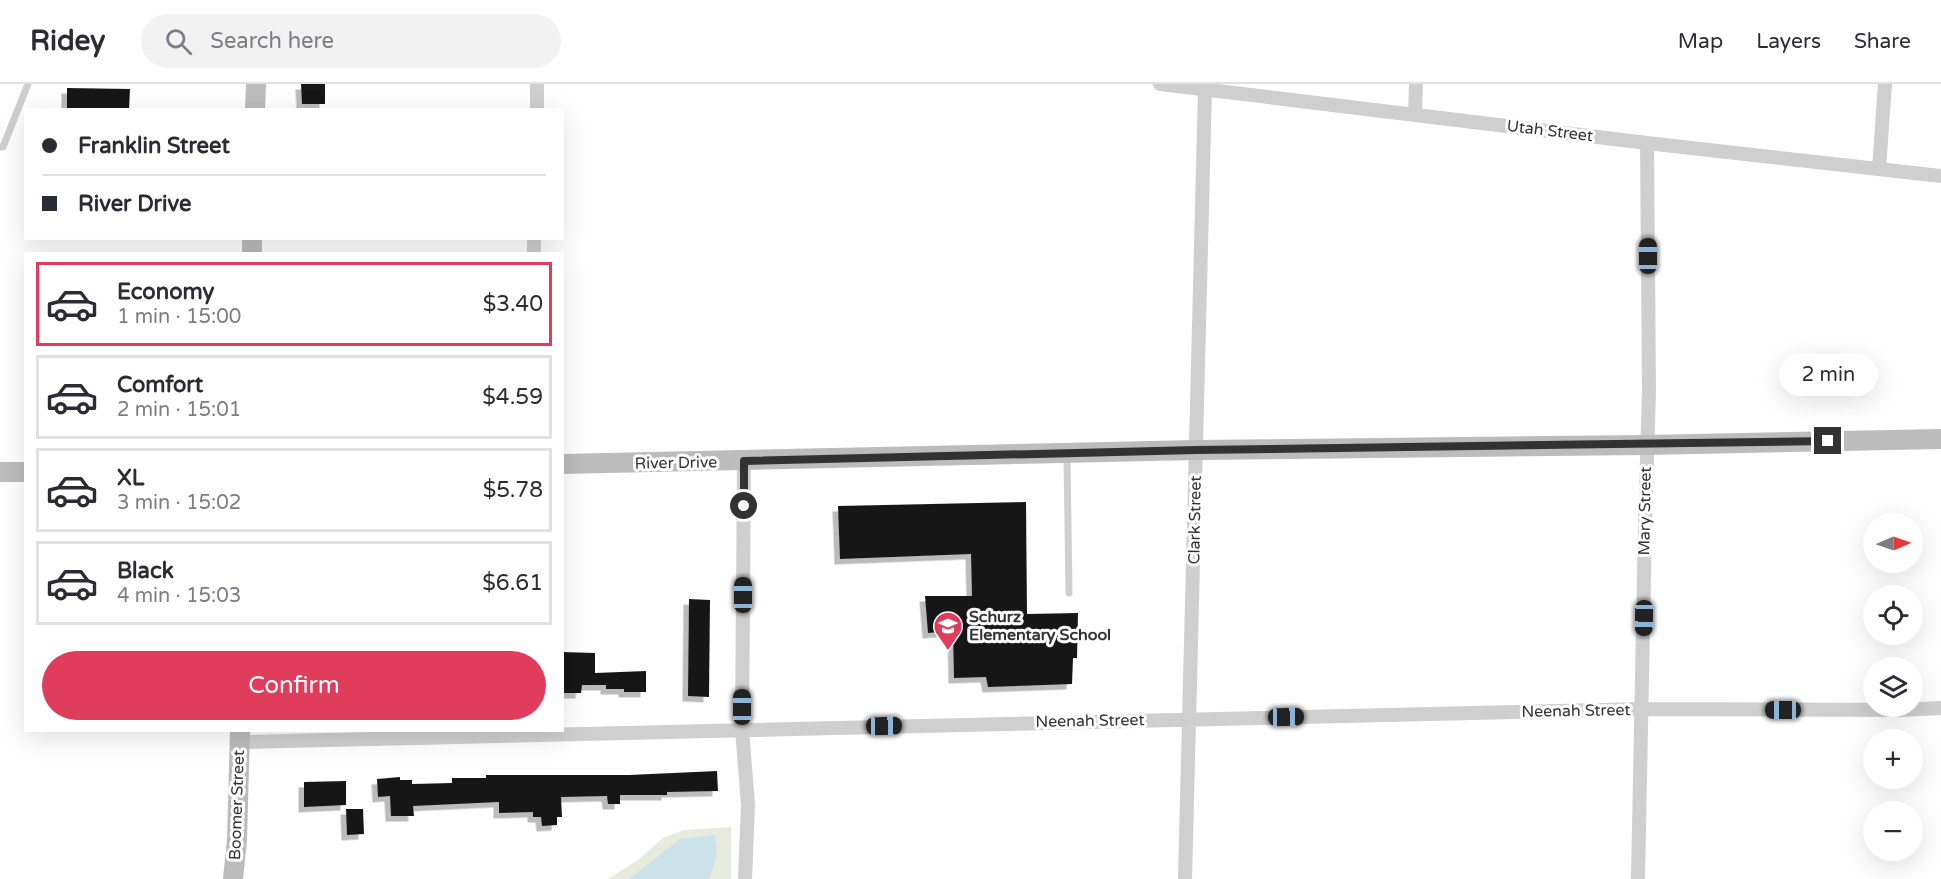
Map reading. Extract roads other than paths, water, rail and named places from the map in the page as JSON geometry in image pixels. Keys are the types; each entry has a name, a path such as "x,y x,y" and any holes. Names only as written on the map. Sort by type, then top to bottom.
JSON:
{"street":[{"path":"255,108 256,84"},
{"path":"537,84 537,108"},
{"name":"Utah Street","path":"1160,84 1941,176"},
{"path":"1415,115 1416,84"},
{"path":"1879,169 1885,84"},
{"name":"Clark Street","path":"1185,879 1205,89"},
{"name":"Mary Street","path":"1638,879 1649,391 1647,143"},
{"name":"River Drive","path":"564,465 1196,450 1941,439"},
{"path":"744,461 742,729 748,805 745,879"},
{"path":"0,472 24,472"},
{"name":"Neenah Street","path":"564,731 1642,709 1900,710 1941,708"},
{"name":"Neenah Street","path":"240,736 527,732"},
{"name":"Boomer Street","path":"233,879 237,840 240,736"}],"lane":[{"path":"0,147 3,147 28,84"},
{"path":"1067,453 1069,593"}],"water":[{"path":"715,835 717,855 709,879 629,879 680,839"}],"place":[{"name":"Schurz Elementary School","path":"948,652"}]}
